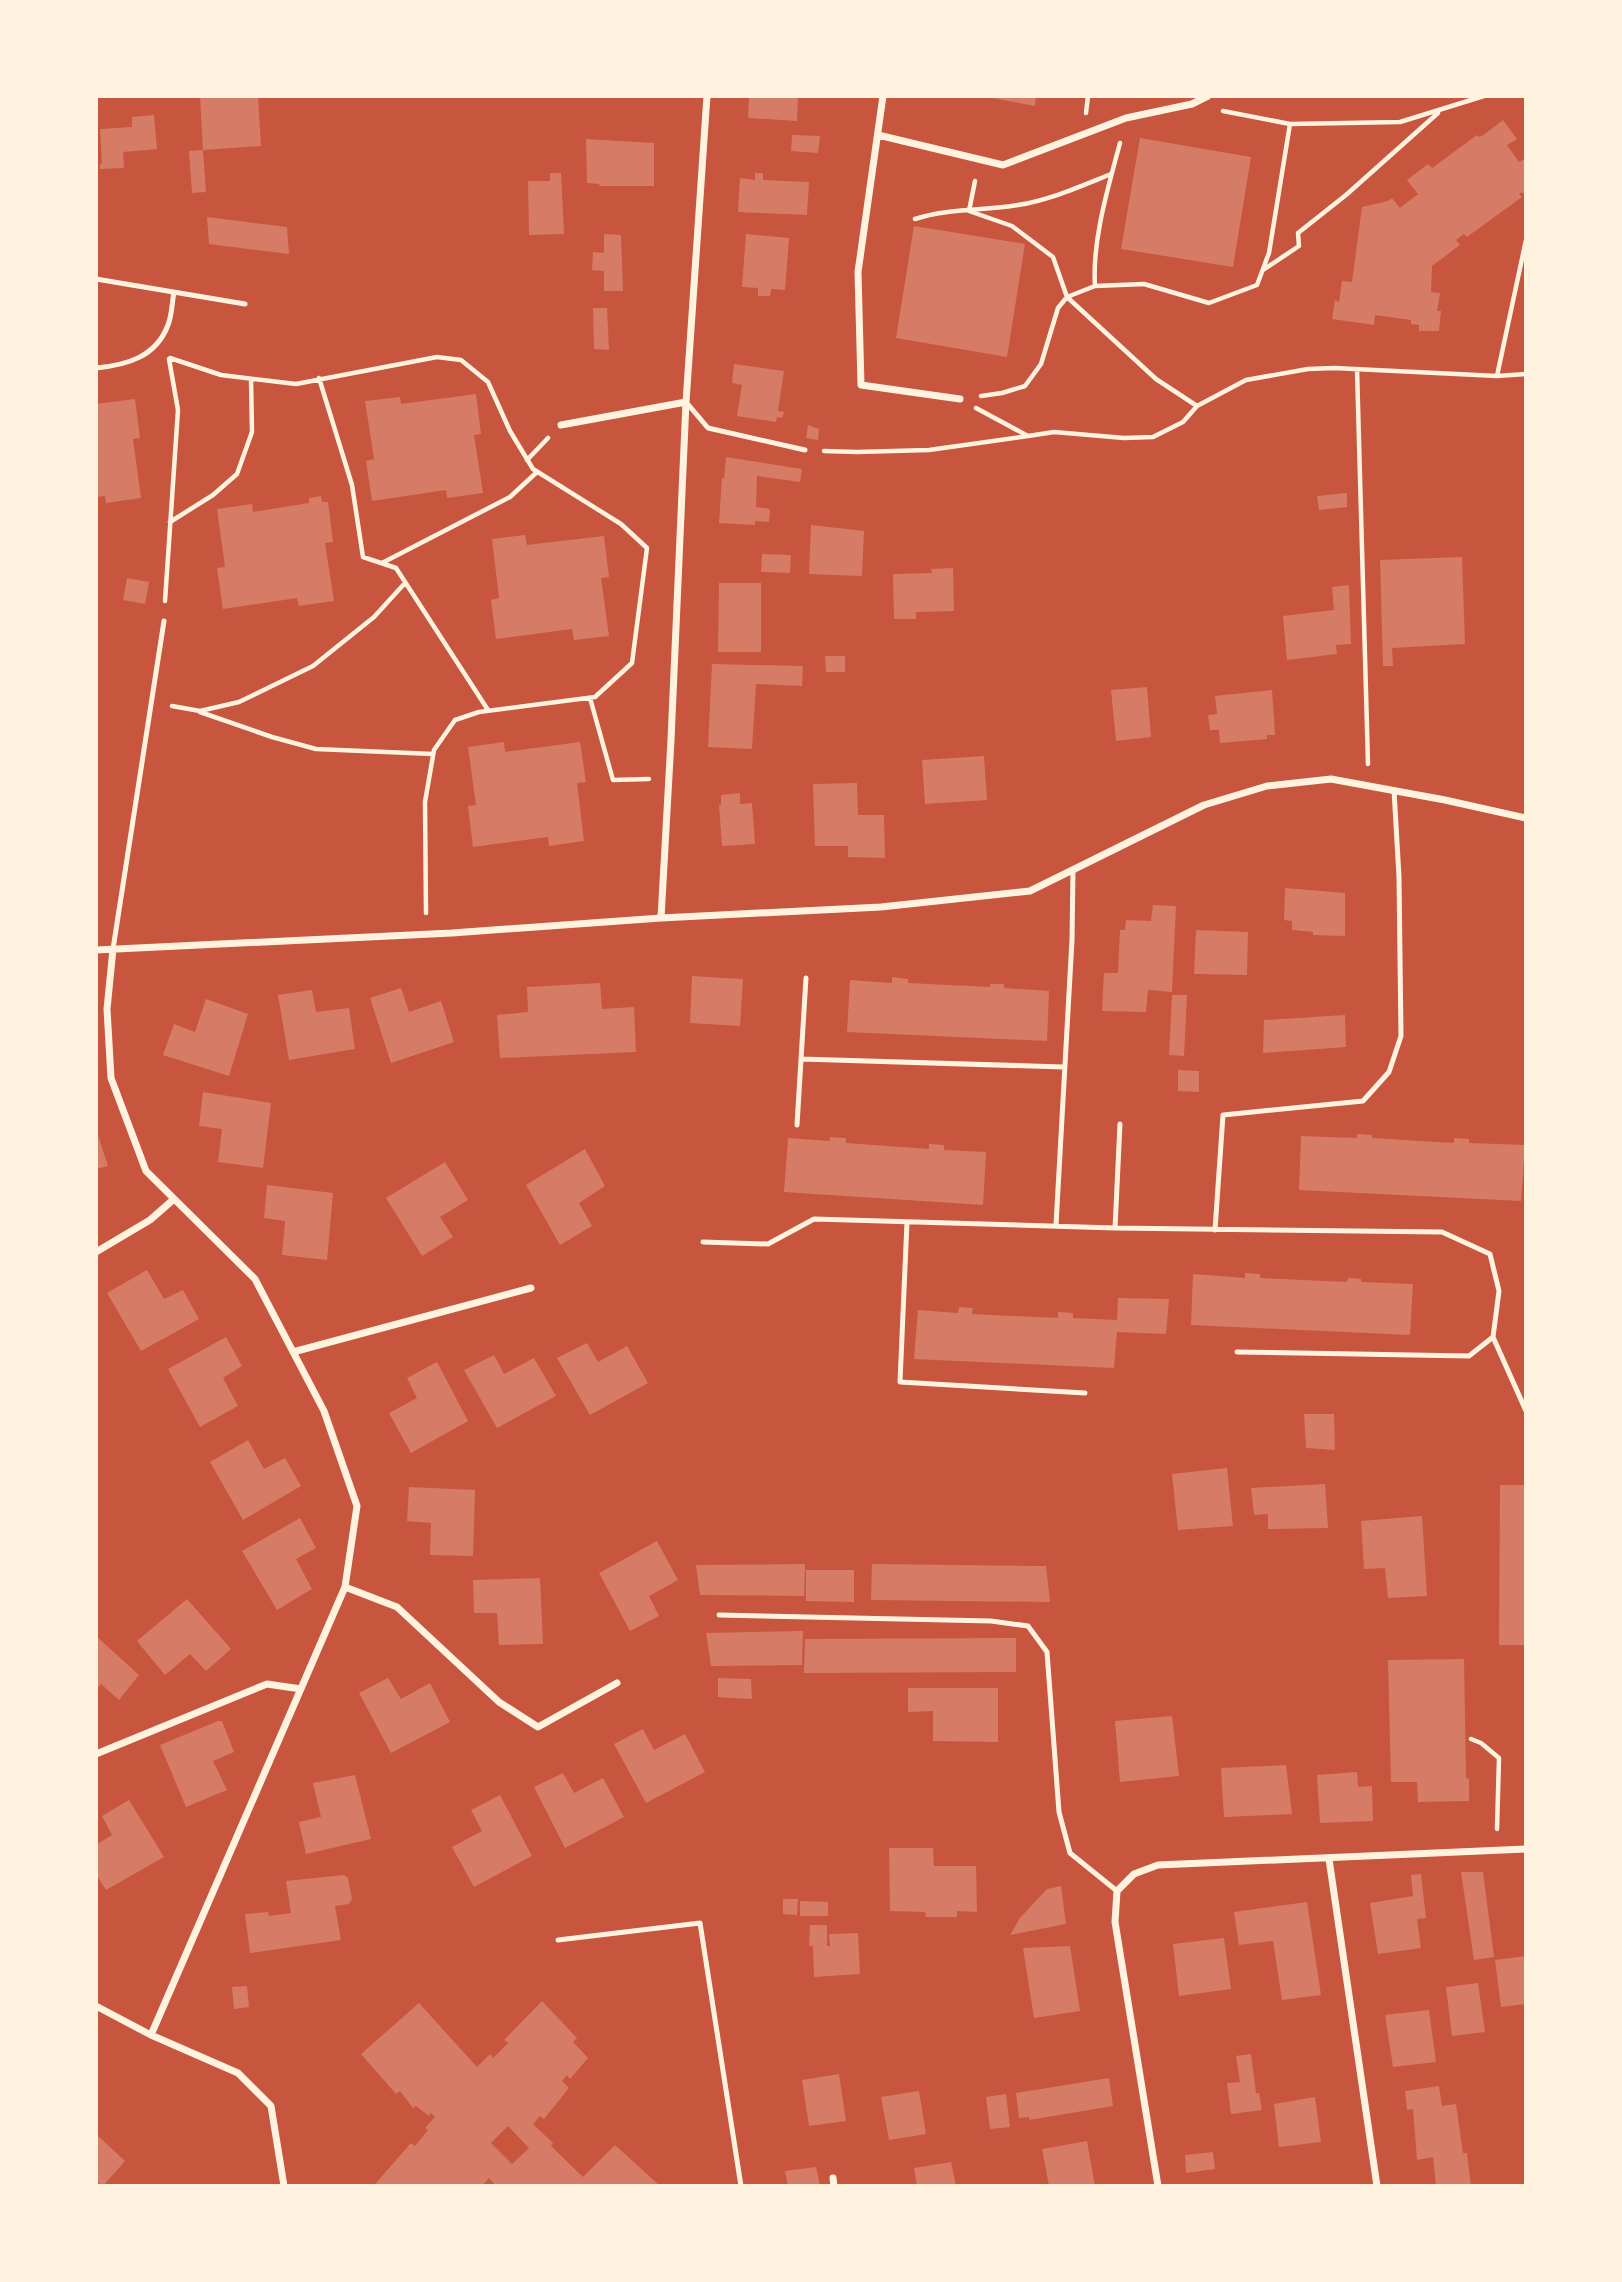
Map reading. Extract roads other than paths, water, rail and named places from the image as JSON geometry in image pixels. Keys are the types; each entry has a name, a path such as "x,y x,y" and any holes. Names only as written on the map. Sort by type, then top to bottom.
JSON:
{"street":[{"path":"661,918 686,402 707,96"},
{"path":"883,96 858,271 860,385 960,399"},
{"path":"878,135 1003,165 1126,118 1192,104 1208,96"},
{"path":"561,425 686,402"},
{"path":"96,950 426,935 661,918 881,907 1030,891 1203,805 1267,786 1331,779 1526,818"},
{"path":"113,949 107,1009 111,1078 146,1171 255,1279 324,1411 357,1506 345,1587 151,2035"},
{"path":"96,1252 150,1220 174,1199"},
{"path":"293,1352 531,1288"},
{"path":"345,1587 397,1607 499,1702 537,1727 617,1683"},
{"path":"96,1754 267,1684 301,1689"},
{"path":"1158,2186 1115,1922 1116,1891 1134,1874 1157,1865 1526,1849"},
{"path":"1329,1859 1377,2186"},
{"path":"96,2006 151,2035 237,2073 271,2106 284,2186"}],"lane":[{"path":"96,279 245,304"},
{"path":"96,368 115,366 152,352 168,325 174,292"},
{"path":"686,402 708,428 805,450"},
{"path":"113,949 164,621"},
{"path":"1215,1230 1223,1115 1363,1101 1389,1072 1401,1036 1399,877 1394,790"},
{"path":"1056,1225 1072,940 1073,869"},
{"path":"797,1125 806,978"},
{"path":"802,1059 1063,1068"},
{"path":"1115,1228 1119,1124"},
{"path":"703,1242 768,1244 814,1219 1115,1228 1442,1232 1490,1254 1499,1291 1493,1337 1526,1411"},
{"path":"906,1222 900,1382 1085,1393"},
{"path":"1237,1352 1469,1356 1493,1337"},
{"path":"719,1615 991,1621 1028,1626 1047,1652 1059,1812 1070,1853 1116,1891"},
{"path":"558,1940 700,1923 741,2186"}]}
